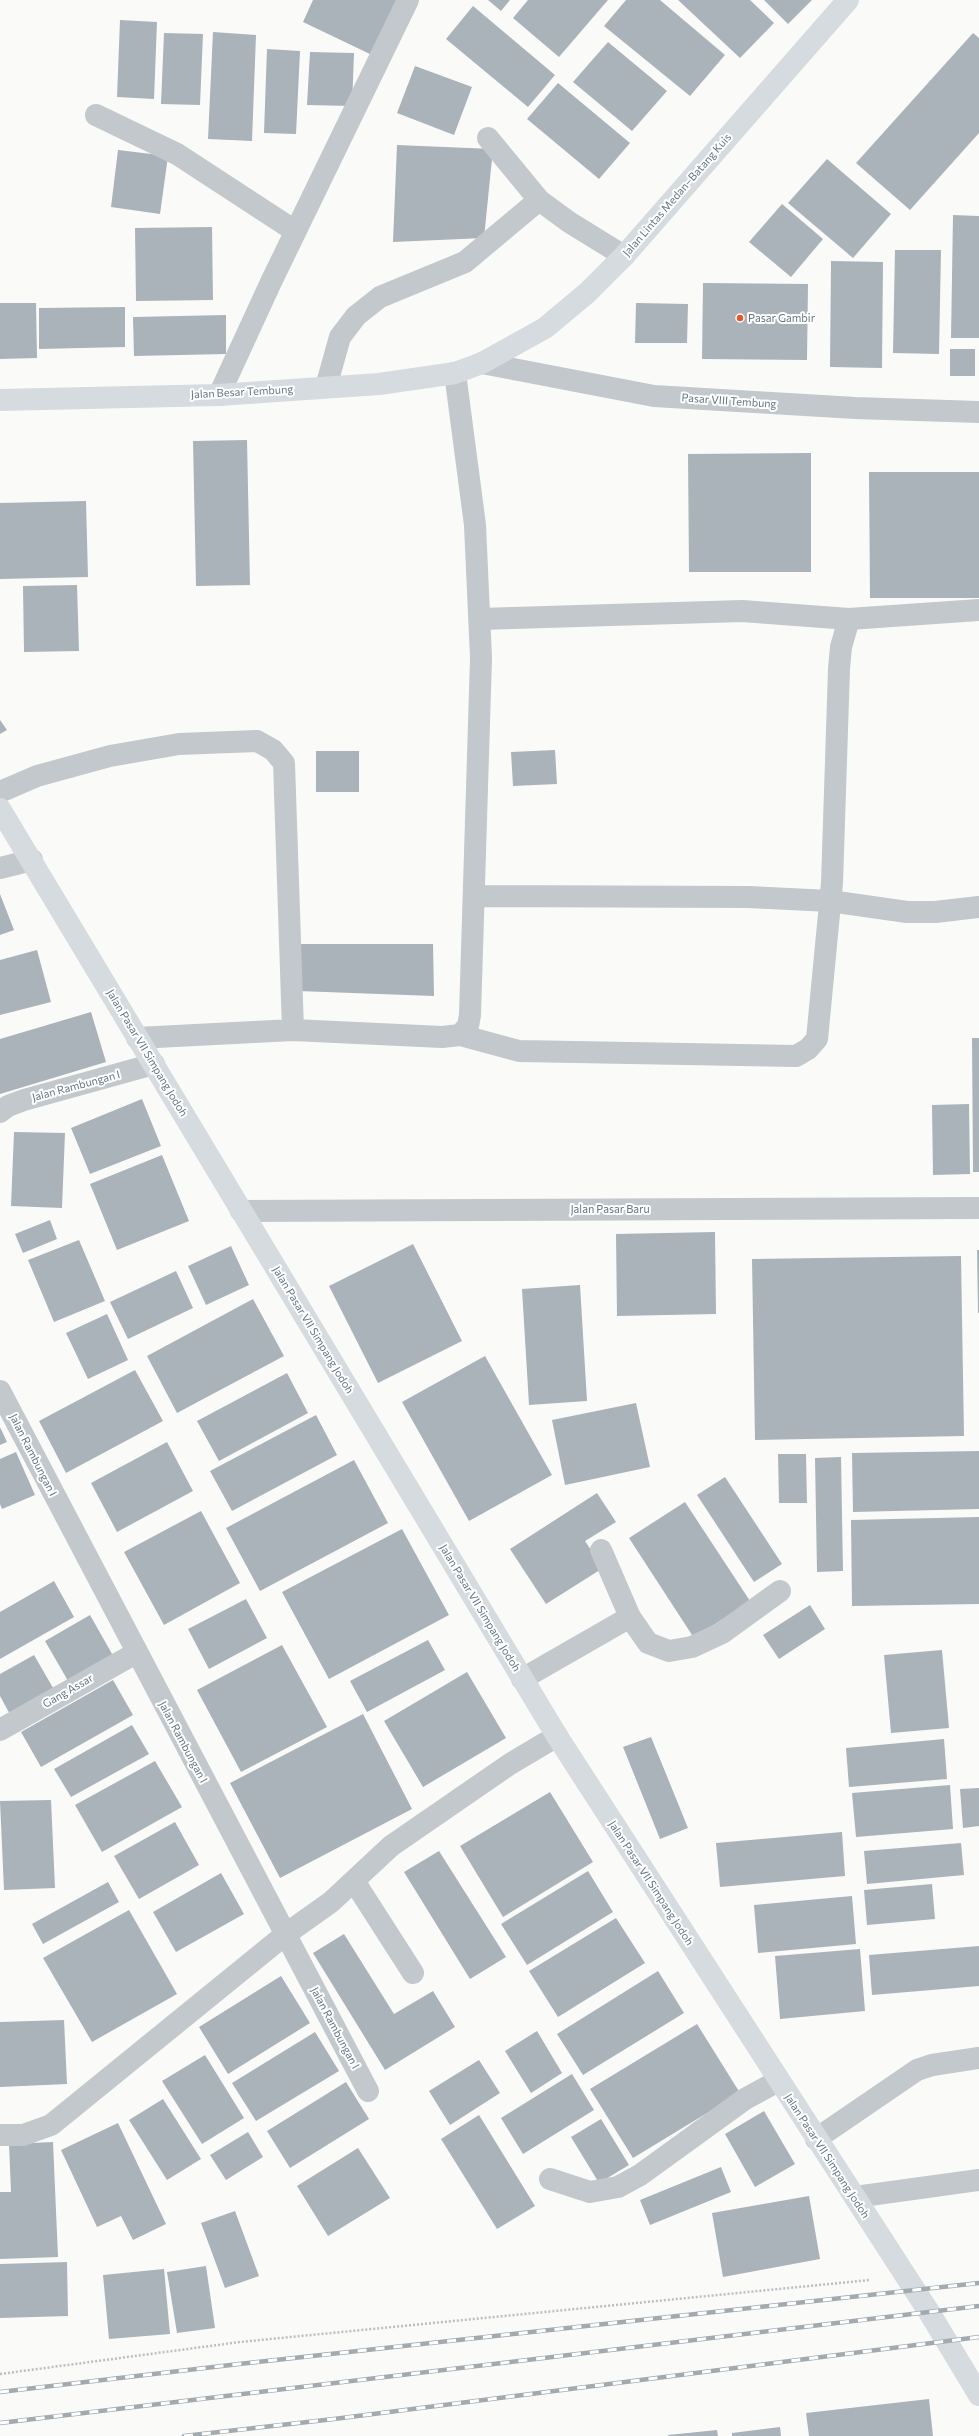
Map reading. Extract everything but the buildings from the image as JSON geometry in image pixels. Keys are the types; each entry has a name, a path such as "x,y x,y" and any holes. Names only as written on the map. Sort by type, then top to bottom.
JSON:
{"main road":[{"name":"Jalan Lintas Medan–Batang Kuis","path":"482,363 545,328 587,293 624,256 787,72 848,0"},
{"name":"Jalan Besar Tembung","path":"0,400 219,395 379,384 455,373 482,363"},
{"name":"Jalan Pasar VII Simpang Jodoh","path":"0,809 557,1736 778,2081 976,2383"}],"street":[{"path":"219,395 296,231 408,0"},
{"path":"96,114 177,154 296,231"},
{"path":"488,138 539,200 569,222 624,256"},
{"path":"326,387 340,337 356,316 380,297 465,262 539,200"},
{"name":"Pasar VIII Tembung","path":"482,363 654,396 855,408 979,412"},
{"path":"455,373 475,525 480,619 481,695 478,737 470,1015 468,1026 460,1035"},
{"path":"480,619 742,611 849,619 979,610"},
{"path":"138,1038 293,1030 442,1037 460,1035 519,1051 796,1056 808,1049 817,1039 834,857 839,669 841,647 849,619"},
{"path":"0,792 37,776 110,756 179,744 257,741 273,750 284,764 293,1030"},
{"path":"0,868 32,860"},
{"path":"474,896 748,897 830,901 907,912 935,912 979,907"},
{"name":"Jalan Rambungan I","path":"0,1112 8,1106 24,1100 154,1064"},
{"name":"Jalan Pasar Baru","path":"241,1211 979,1208"},
{"name":"Jalan Rambungan I","path":"0,1392 136,1653 368,2091"},
{"path":"601,1550 630,1617 648,1643 669,1651 692,1647 722,1632 780,1590"},
{"path":"522,1679 630,1617"},
{"name":"Gang Assar","path":"0,1730 136,1653"},
{"path":"0,2135 23,2135 51,2125 286,1934 331,1902 391,1846 510,1764 557,1736"},
{"path":"354,1881 413,1973"},
{"path":"816,2139 916,2070 932,2065 979,2058"},
{"path":"550,2180 590,2192 618,2187 640,2175 746,2099 778,2081"},
{"path":"855,2197 979,2180"}],"path":[{"path":"0,2374 240,2342 905,2276"}],"railway":[{"path":"0,2392 239,2364 979,2283"},
{"path":"0,2423 979,2306"},
{"path":"184,2436 334,2419 979,2337"}],"place":[{"name":"Pasar Gambir","path":"740,318"}]}
